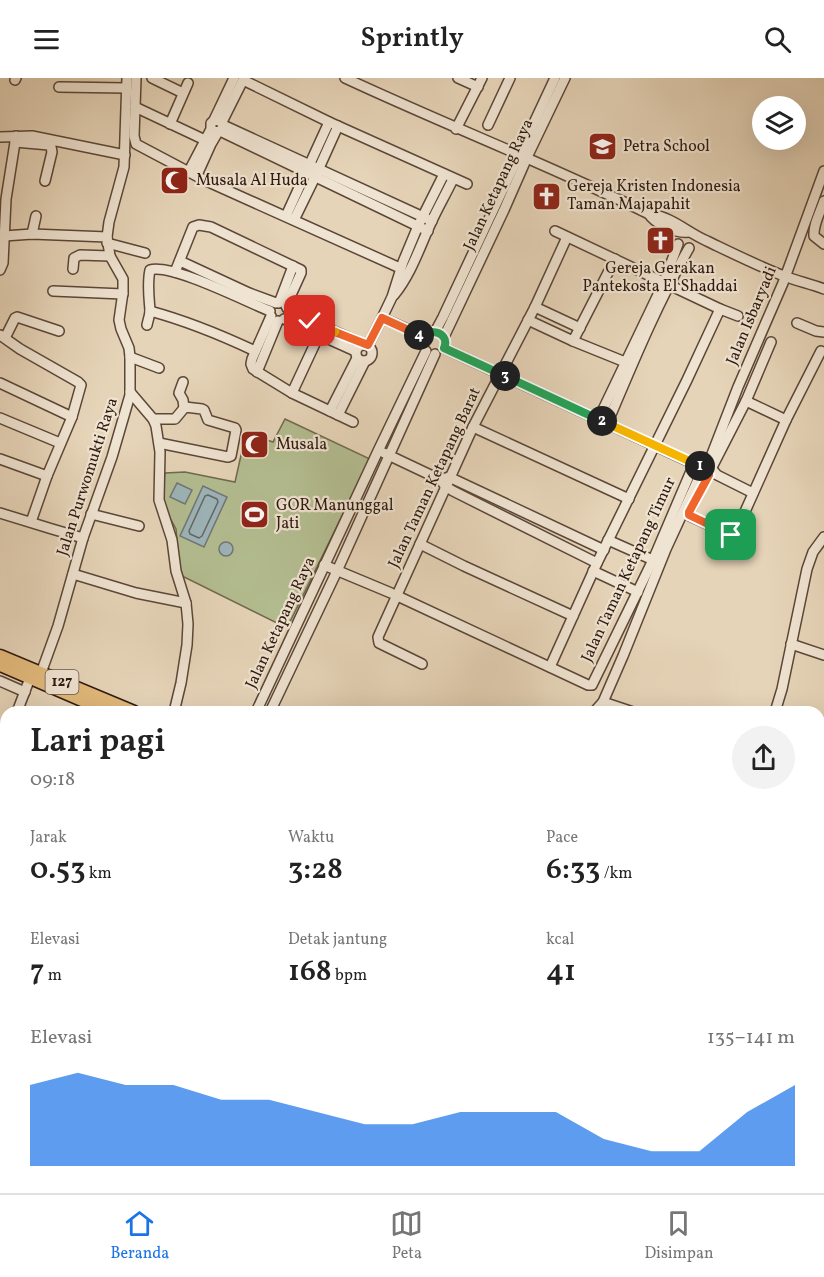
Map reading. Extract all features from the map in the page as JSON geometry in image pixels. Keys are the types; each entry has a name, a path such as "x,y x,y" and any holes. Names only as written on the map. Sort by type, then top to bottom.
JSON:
{"main road":[{"name":"127","path":"0,656 35,676 100,706"},
{"name":"127","path":"0,665 118,706"}],"street":[{"path":"136,78 134,136 136,144 233,193 404,270"},
{"path":"152,78 186,88 170,124"},
{"path":"345,78 361,81 456,129 498,145 649,214 653,220 681,233 688,232 786,276 824,289"},
{"path":"459,78 478,87"},
{"path":"456,129 482,78"},
{"path":"488,125 510,78"},
{"name":"Jalan Ketapang Raya","path":"523,157 555,78"},
{"name":"Jalan Ketapang Raya","path":"439,334 523,157 565,78"},
{"path":"193,173 211,144 239,80 466,184"},
{"path":"59,87 127,83"},
{"name":"Jalan Purwomukti Raya","path":"19,706 58,626 83,538 129,401 129,348 119,324 123,294 122,276 110,256 107,240 109,222 122,178 125,155 127,83"},
{"path":"135,107 205,140"},
{"path":"290,218 307,168 334,124"},
{"path":"290,218 317,173 334,124"},
{"path":"193,173 205,140 218,127"},
{"path":"218,127 307,168 428,231"},
{"path":"15,139 38,136 125,155"},
{"path":"0,137 50,145 53,151 45,181"},
{"path":"0,270 3,263 6,199 15,139"},
{"name":"Jalan Isbaryadi","path":"706,469 738,387 786,276 824,171"},
{"path":"317,173 428,218"},
{"path":"404,270 418,254 428,231 428,218 444,174"},
{"path":"334,413 359,357 357,347 366,345 382,318 404,270 418,226 428,218 453,179"},
{"path":"824,201 813,233 816,239 824,244"},
{"path":"32,234 36,216"},
{"path":"175,272 193,227 203,225 230,235 293,266 257,372"},
{"path":"555,231 738,316"},
{"path":"4,236 32,234 107,240 146,252"},
{"name":"Jalan Taman Ketapang Barat","path":"422,664 378,642 378,637 420,544 445,481 535,307 567,237"},
{"path":"667,284 678,244"},
{"path":"603,422 667,284 689,248"},
{"path":"73,268 72,260 80,255 110,256"},
{"path":"573,341 615,259"},
{"path":"147,325 150,311 149,276 150,270 155,269 175,272 279,311 310,321 366,345 372,350 372,356 359,357 319,335 279,311 249,293 180,261"},
{"path":"53,291 123,294"},
{"path":"535,307 580,328"},
{"name":"Jalan Taman Ketapang Timur","path":"706,469 653,560 592,684 588,685 550,667 595,567 720,309"},
{"path":"150,311 211,331 255,351"},
{"path":"279,311 255,351 251,364 253,369 292,393 353,422"},
{"path":"31,522 82,386 2,336 17,317 59,331"},
{"path":"382,318 425,338"},
{"path":"528,320 628,364"},
{"path":"797,323 824,332"},
{"path":"429,333 439,334 446,342 444,348 442,351 431,352 423,343 425,338 429,333"},
{"path":"292,393 319,335"},
{"path":"599,706 623,656 666,549 706,469 746,401 771,342"},
{"path":"444,348 706,469 753,494"},
{"path":"706,469 689,515 731,535 735,534 786,420 821,351"},
{"name":"Jalan Ketapang Raya","path":"259,706 378,451 431,352"},
{"name":"Jalan Ketapang Raya","path":"273,706 389,455 431,352"},
{"path":"130,357 159,368"},
{"path":"183,382 179,393 184,408"},
{"path":"0,383 72,417"},
{"path":"130,392 153,419 158,432 160,507 170,531 176,571 186,603 187,645 175,706"},
{"path":"746,401 786,420"},
{"path":"153,419 175,419 186,407 202,409 208,420 236,429 231,456 220,456 159,443"},
{"path":"0,418 60,443"},
{"path":"473,427 629,499"},
{"path":"378,451 445,481 520,510 604,550"},
{"path":"0,459 47,476"},
{"path":"445,481 638,592"},
{"path":"515,522 520,510"},
{"path":"0,513 83,538"},
{"path":"92,514 139,526"},
{"path":"529,529 535,517"},
{"path":"777,706 808,563 824,538"},
{"path":"608,540 653,560"},
{"path":"420,544 573,616"},
{"path":"324,566 397,596 550,667"},
{"path":"73,574 136,593 186,603"},
{"path":"791,644 824,655"},
{"path":"0,681 25,692"},
{"path":"270,682 282,688"},
{"path":"265,692 277,699"},
{"path":"603,702 615,706"}],"green space":[{"name":"GOR Manunggal Jati","path":"285,419 370,459 287,628 180,575 176,529 160,500 165,473 185,472 235,482 246,433 273,442"}],"water":[{"path":"177,483 192,490 185,504 170,497"},
{"path":"203,486 227,497 204,547 180,536"},
{"path":"226,542 231,544 233,549 231,554 226,556 221,554 219,549 221,544"}],"place":[{"name":"Petra School","path":"602,147"},
{"name":"Musala Al Huda","path":"175,181"},
{"name":"Gereja Kristen Indonesia Taman Majapahit","path":"546,196"},
{"name":"Gereja Gerakan Pantekosta El Shaddai","path":"660,241"},
{"name":"Musala","path":"255,445"},
{"name":"GOR Manunggal Jati","path":"255,515"}],"route":[{"path":"310,321 368,345 382,318 425,338 432,332 439,333 446,342 444,348 704,468 702,471 709,475 689,515 731,535"}]}
